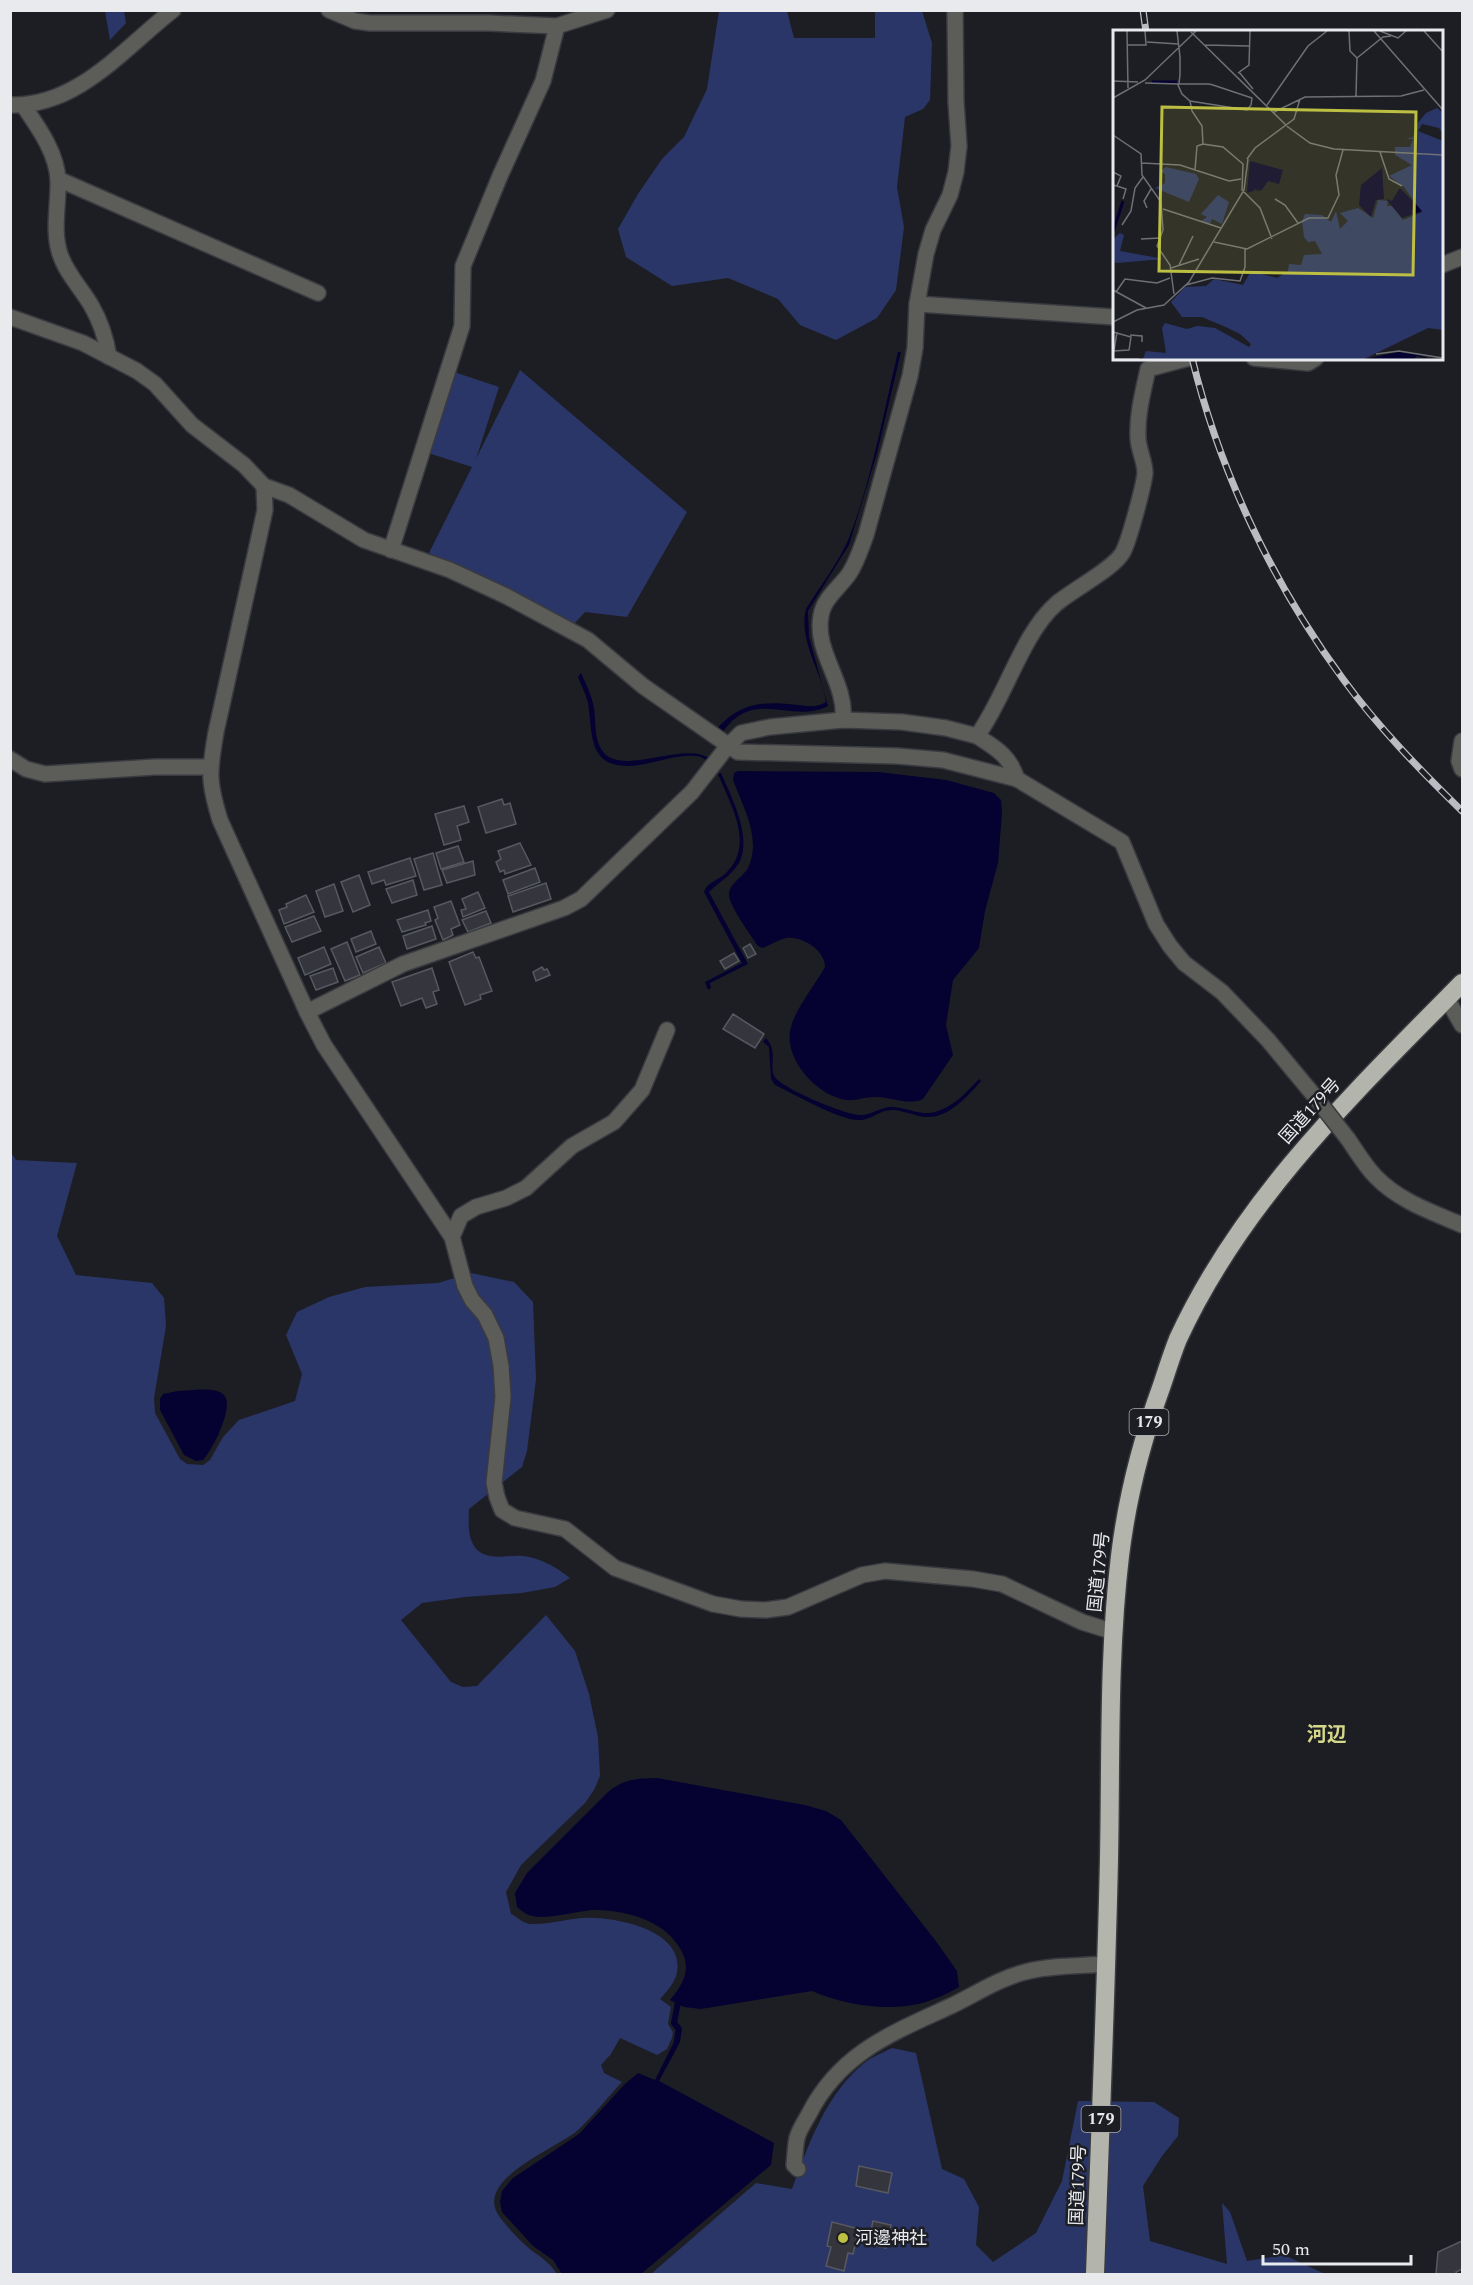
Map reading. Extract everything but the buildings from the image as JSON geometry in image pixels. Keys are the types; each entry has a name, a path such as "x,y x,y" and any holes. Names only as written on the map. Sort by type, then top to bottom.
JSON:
{"highway":[{"name":"国道179号","path":"1095,2274 1107,1964 1114,1632 1120,1556 1129,1499 1149,1420 1178,1340 1219,1263 1263,1198 1317,1132 1462,983"}],"street":[{"path":"109,357 100,322 66,269 59,252 56,202 58,179 53,160 44,138 17,105 55,97 90,79 110,65 145,32 173,10"},
{"path":"328,10 355,21 370,23 488,23 557,26 607,10"},
{"path":"843,720 841,690 825,650 820,615 827,601 849,574 866,535 910,375 915,348 917,304 930,241 950,195 956,172 959,146 955,91 955,10"},
{"path":"391,550 462,326 464,266 500,176 543,81 557,26"},
{"path":"58,179 318,293"},
{"path":"1443,265 1462,257"},
{"path":"917,304 1113,317"},
{"path":"10,317 83,343 137,371 155,384 192,425 244,465 264,486 289,495 346,530 391,550 450,570 498,592 588,640 643,686 727,747 738,752 897,756 943,760 1017,779 1122,842 1156,924 1170,946 1185,963 1222,992 1312,1093 1374,1175 1389,1189 1409,1201 1462,1225"},
{"path":"976,736 991,717 1040,621 1055,605 1116,563 1124,551 1145,472 1138,438 1139,412 1148,364 1182,360"},
{"path":"1276,360 1308,363 1313,360"},
{"path":"264,486 265,510 210,766 211,789 220,820 324,1045 452,1237 465,1286 472,1300 485,1315 496,1338 503,1397 494,1483 502,1510 515,1518 565,1529 615,1568 712,1604 766,1610 788,1606 862,1575 885,1571 1002,1584 1082,1622 1114,1632"},
{"path":"307,1012 403,964 564,908 581,898 692,792 727,747 741,734 753,729 843,720 902,722 946,728 976,736 999,750 1013,765 1017,779"},
{"path":"1462,741 1459,761 1462,769"},
{"path":"10,759 26,770 45,774 210,766"},
{"path":"1447,999 1462,1025"},
{"path":"452,1237 461,1216 476,1207 506,1198 526,1188 572,1146 614,1122 642,1090 667,1030"},
{"path":"798,2169 794,2166 797,2138 816,2100 835,2074 858,2053 884,2037 1005,1979 1046,1968 1107,1964"}],"shaded area":[{"path":"105,11 124,11 126,23 110,40"},
{"path":"719,11 787,11 794,38 875,38 875,11 922,11 932,43 930,100 923,109 905,117 897,187 904,227 896,290 877,318 836,340 800,325 778,299 728,278 672,286 626,257 618,229 662,159 684,137 707,89"},
{"path":"898,352 901,352 877,453 849,545 808,611 809,637 822,684 805,633 806,609 840,557 857,516 871,470"},
{"path":"520,370 687,512 627,617 585,612 574,624 429,553 472,467 425,452 451,371 499,387 476,459"},
{"path":"581,673 593,704 599,744 610,757 622,761 686,753 700,754 711,760 708,762 700,757 686,756 623,766 605,760 595,747 588,703 578,677"},
{"path":"825,694 828,706 814,711 760,709 747,712 735,719 723,732 715,731 733,714 752,706 773,703 812,706 826,702"},
{"path":"738,771 878,772 946,780 994,793 1001,800 998,863 985,911 979,948 953,980 946,1025 953,1055 923,1099 912,1102 880,1097 846,1100 835,1097 813,1083 797,1063 790,1039 791,1027 801,1004 825,967 824,961 822,955 812,945 799,939 786,938 763,948 758,946 732,905 730,890 748,868 753,846 750,823 733,780 734,773"},
{"path":"721,773 739,817 744,842 743,853 736,868 709,892 748,964 710,983 711,988 708,990 705,982 742,963 704,892 710,884 725,874 734,863 739,851 738,825 718,774"},
{"path":"766,1038 773,1054 773,1073 780,1082 814,1100 851,1114 863,1115 894,1107 920,1112 935,1112 953,1103 979,1079 981,1081 957,1105 933,1117 889,1110 864,1120 851,1119 830,1112 775,1085 771,1079 769,1047 763,1042"},
{"path":"10,1151 16,1160 77,1163 57,1236 76,1275 152,1283 164,1298 166,1326 154,1398 155,1413 180,1459 187,1464 203,1465 210,1460 223,1437 239,1420 295,1401 302,1374 286,1335 297,1312 329,1297 365,1287 438,1283 471,1273 514,1282 533,1302 536,1379 527,1451 522,1467 469,1509 469,1531 473,1544 482,1554 494,1557 523,1556 536,1559 570,1578 555,1587 522,1593 422,1603 401,1620 451,1682 463,1687 477,1686 546,1615 575,1651 589,1694 598,1737 600,1776 585,1803 521,1865 506,1892 511,1914 528,1924 587,1918 621,1921 649,1930 662,1938 677,1958 677,1972 674,1980 660,1999 671,2007 668,2024 673,2032 667,2049 657,2055 620,2038 611,2054 601,2065 604,2073 622,2082 578,2130 521,2166 507,2177 498,2189 494,2202 499,2216 518,2238 549,2264 557,2274 11,2274"},
{"path":"178,1391 220,1392 227,1401 221,1428 212,1448 203,1460 196,1461 184,1455 160,1410 160,1399 163,1394"},
{"path":"657,1778 805,1805 826,1811 841,1820 957,1971 959,1987 920,2004 904,2006 856,2004 812,1991 701,2009 684,2007 670,2000 679,1988 686,1970 684,1957 674,1940 655,1924 631,1915 605,1910 535,1917 517,1907 515,1893 527,1873 607,1793 619,1784 630,1780"},
{"path":"679,2032 681,2035 678,2046 659,2081 774,2143 771,2165 641,2274 562,2274 553,2260 533,2246 502,2212 500,2202 502,2191 513,2178 579,2134 638,2073 655,2080"},
{"path":"892,2048 916,2053 942,2169 964,2179 979,2207 976,2245 993,2262 1036,2233 1062,2181 1078,2101 1154,2102 1179,2118 1178,2136 1143,2186 1150,2241 1227,2264 1222,2203 1230,2212 1247,2261 1284,2255 1325,2274 651,2274 756,2183 792,2189 820,2122 838,2091 866,2062"}],"waterway":[{"path":"677,2041 679,2029 674,2023 679,1997"}],"railway":[{"path":"1143,10 1146,30"},
{"path":"1193,360 1204,401 1234,485 1252,526 1294,605 1343,679 1370,714 1462,811"}],"place":[{"name":"河邊神社","path":"843,2238"}],"district":[{"name":"河辺","path":"1327,1735"}]}
